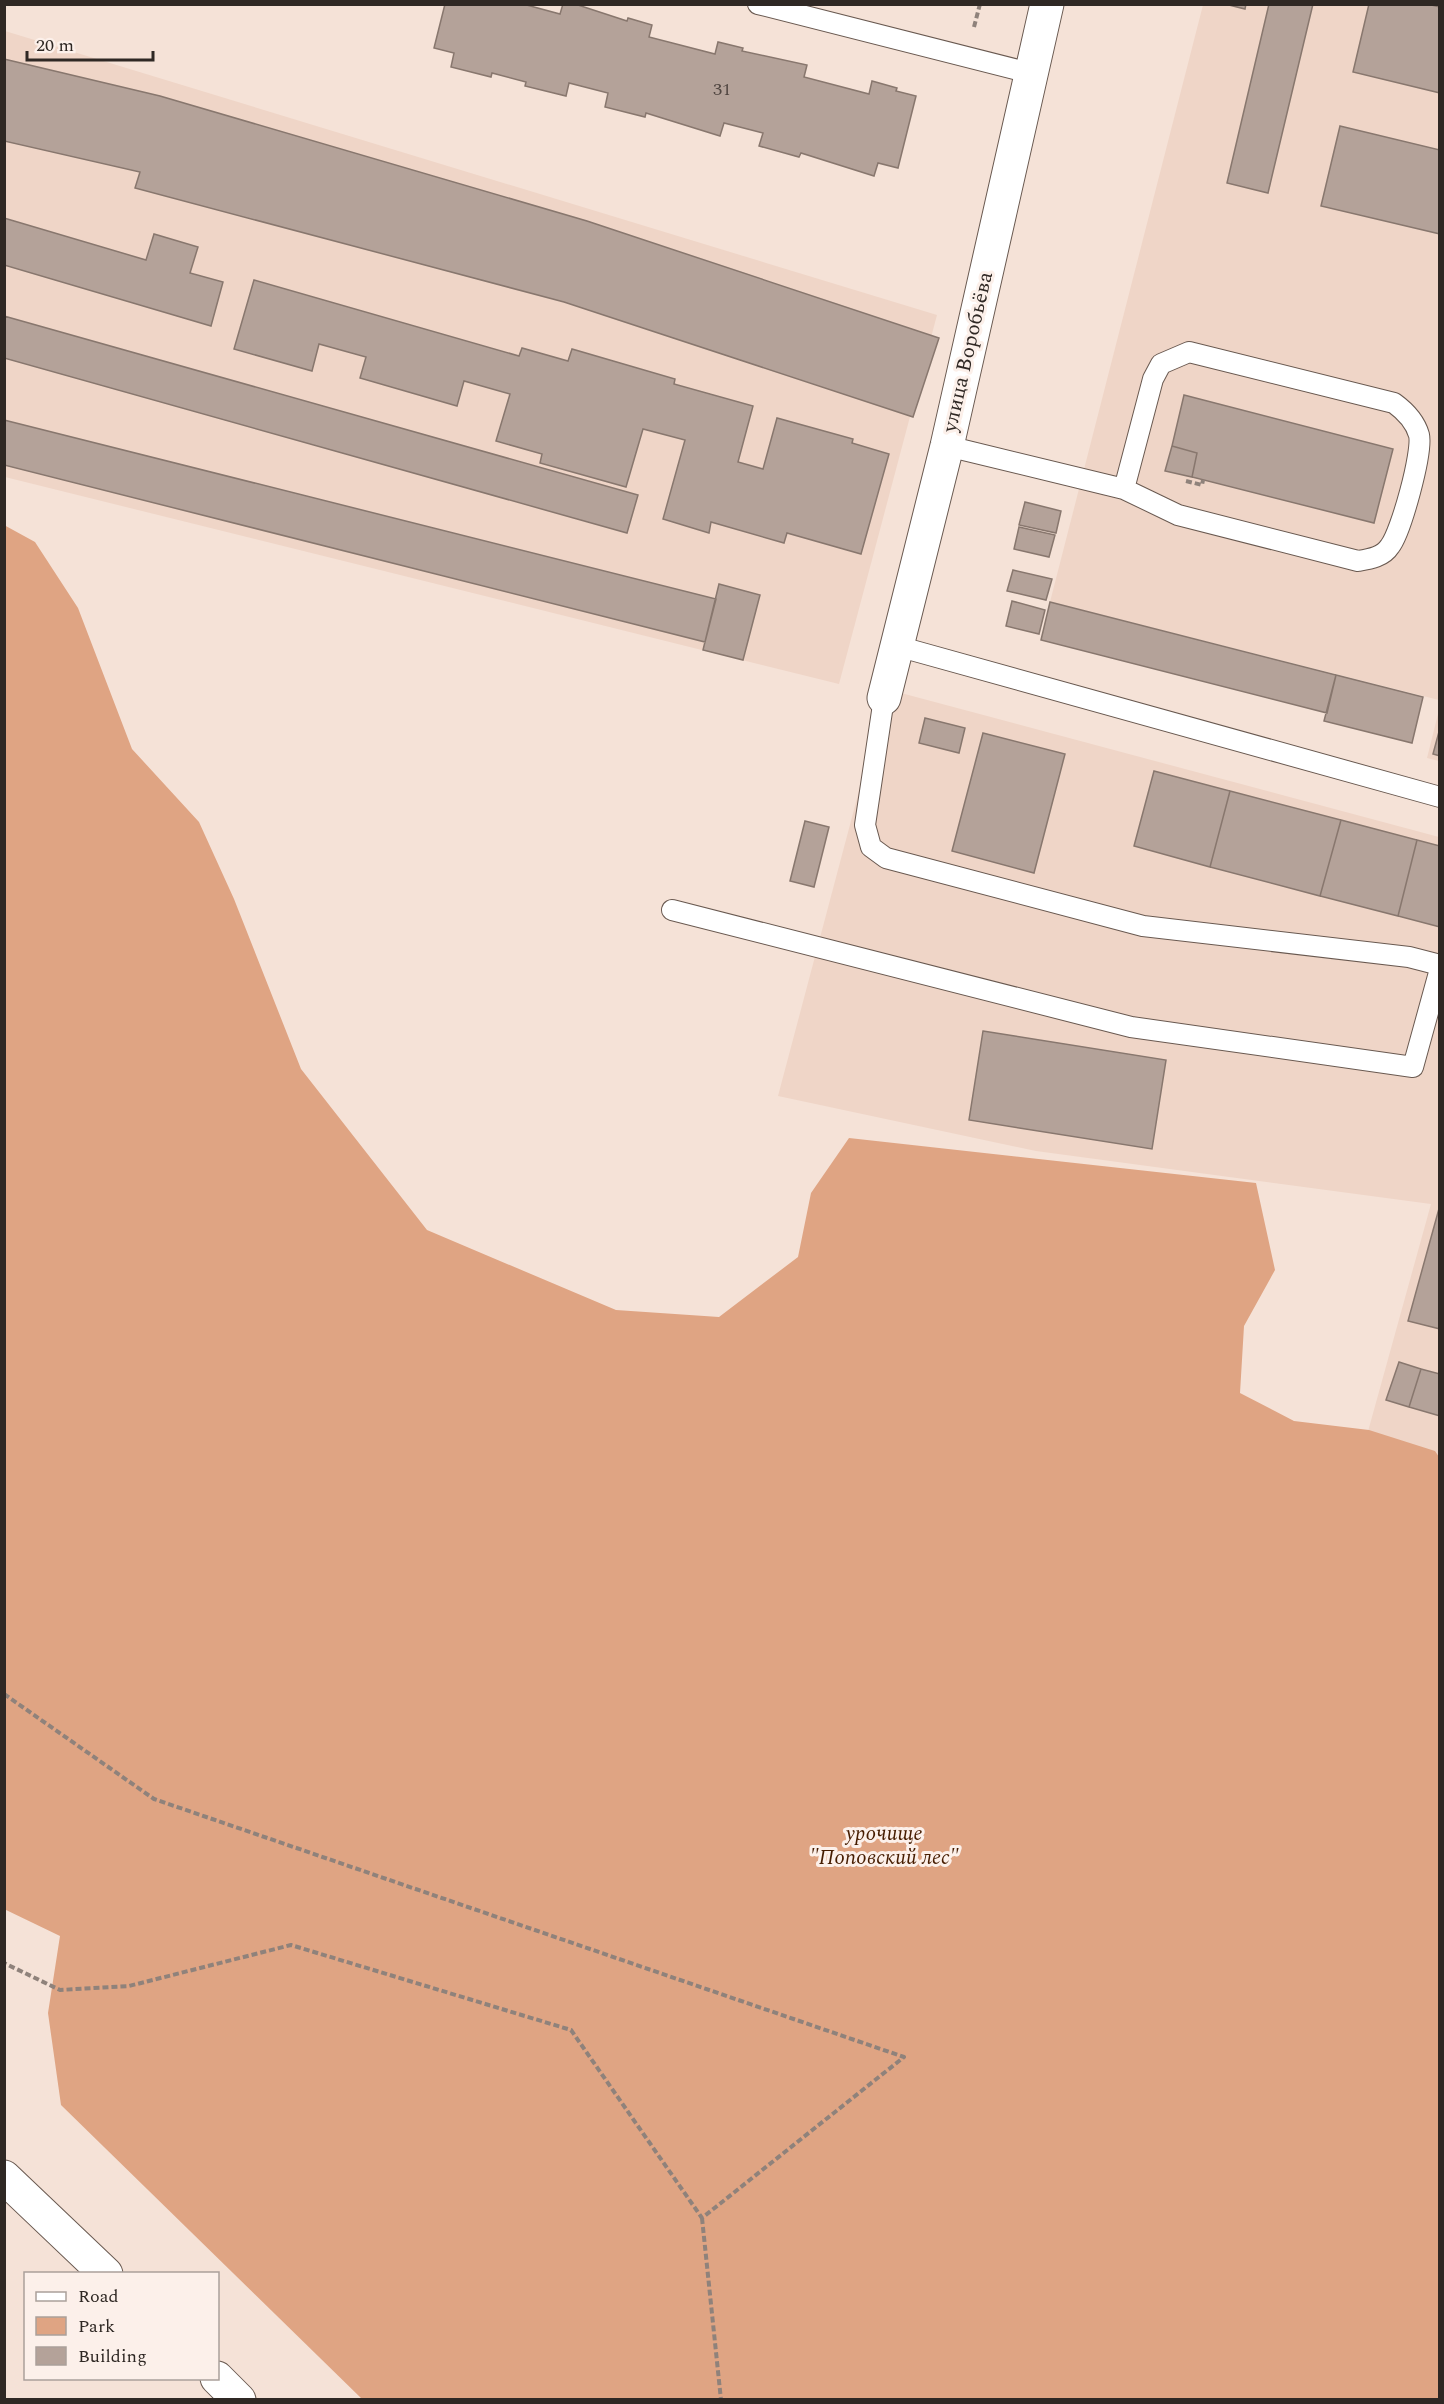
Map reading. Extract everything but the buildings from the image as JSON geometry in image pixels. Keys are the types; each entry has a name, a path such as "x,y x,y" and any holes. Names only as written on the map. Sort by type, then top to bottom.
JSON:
{"street":[{"name":"улица Воробьёва","path":"884,698 947,446 1047,4"},
{"path":"4,2176 104,2272"},
{"path":"218,2380 239,2400"}],"lane":[{"path":"770,6 1030,73"},
{"path":"947,446 1124,489 1178,515 1358,561 1375,559 1390,548 1400,528 1419,454 1419,436 1406,412 1394,403 1189,352 1161,364 1153,379 1124,489"},
{"path":"897,646 1440,797"},
{"path":"672,910 1131,1027 1413,1067 1440,967 1408,957 1143,926 886,858 871,847 865,825 884,698"}],"path":[{"path":"4,1694 154,1799 903,2057 702,2218"},
{"path":"4,1963 60,1990 129,1986 291,1945 572,2030 702,2218 721,2400"}],"shaded area":[{"path":"1203,5 1439,5 1439,700 1050,602"},
{"path":"5,31 937,315 839,684 5,477"},
{"path":"886,689 1439,837 1439,1456 1367,1435 1431,1204 1036,1151 778,1096"},
{"path":"1439,710 1439,761 1427,758"}],"green space":[{"name":"урочище \"Поповский лес\"","path":"4,525 35,542 78,608 132,749 199,822 234,899 301,1069 427,1230 616,1310 719,1317 798,1257 811,1193 849,1138 1256,1183 1275,1270 1244,1326 1240,1393 1294,1421 1369,1430 1435,1451 1439,1457 1439,2399 362,2399 61,2105 48,2013 60,1936 4,1909"}]}
